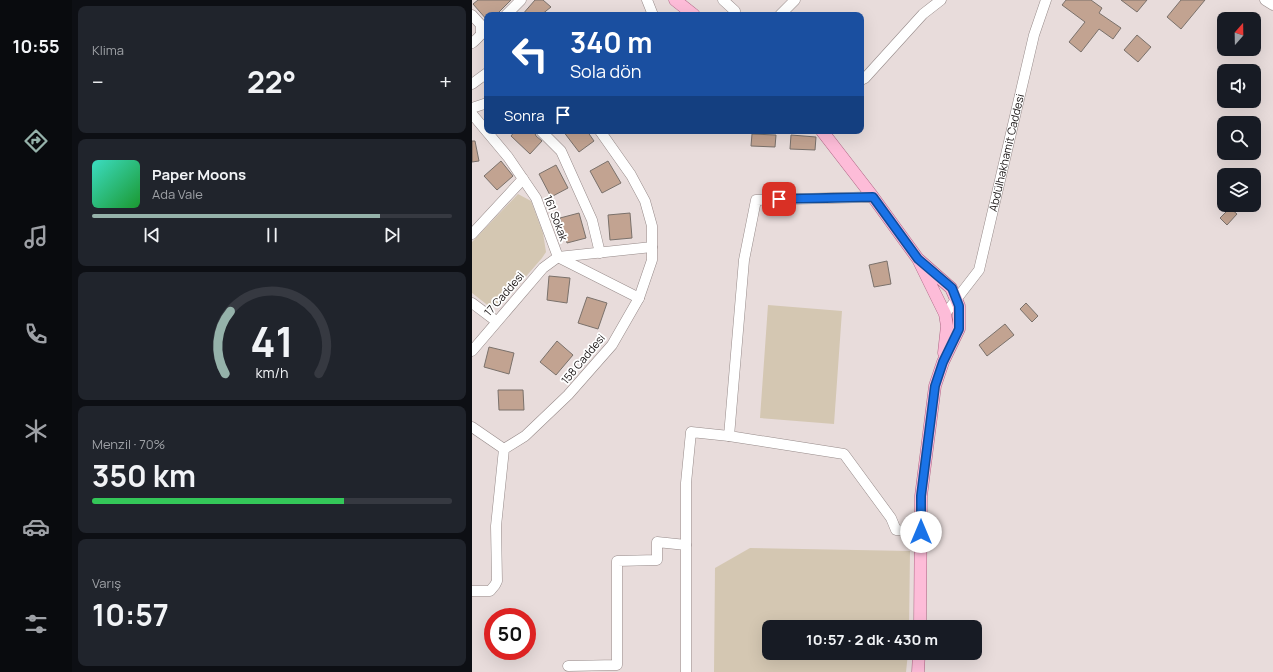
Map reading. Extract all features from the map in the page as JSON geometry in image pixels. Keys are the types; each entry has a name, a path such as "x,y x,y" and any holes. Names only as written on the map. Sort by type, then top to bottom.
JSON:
{"main road":[{"path":"674,0 690,12"},
{"path":"824,134 918,259 946,320 943,362"},
{"path":"918,259 952,288 959,306 959,329 943,362 935,386 921,496 920,620"},
{"path":"918,672 919,660"}],"street":[{"path":"509,12 520,0"},
{"path":"647,0 652,12"},
{"path":"723,0 735,12"},
{"path":"783,12 795,0"},
{"path":"864,78 923,14 941,0"},
{"name":"Abdülhakhamit Caddesi","path":"946,320 957,300 979,270 1034,35 1046,0"},
{"path":"1265,0 1273,5"},
{"path":"472,15 484,31 472,43"},
{"path":"472,84 484,75"},
{"path":"472,108 484,104"},
{"name":"161 Sokak","path":"472,114 484,128"},
{"name":"161 Sokak","path":"489,134 508,157 536,198 558,257 652,247"},
{"path":"544,134 561,151 592,220 600,253"},
{"name":"158 Caddesi","path":"504,449 525,436 568,395 612,345 639,298 652,260 652,226 645,201 631,175 602,134"},
{"path":"472,234 523,179"},
{"path":"729,436 744,260 756,200 873,197"},
{"path":"558,257 639,298"},
{"name":"17 Caddesi","path":"472,351 496,321 543,268 558,257"},
{"path":"472,303 496,321"},
{"path":"946,320 959,329"},
{"path":"472,428 504,449 496,526 498,577 496,585 490,591 472,591"},
{"path":"686,672 686,483 691,432 729,436 844,454 891,518 896,530 921,532"},
{"path":"568,666 617,665 617,561 657,560 657,542 686,545"}],"shaded area":[{"path":"518,194 531,201 543,233 546,252 503,303 490,307 472,293 472,242"},
{"path":"768,305 842,311 834,424 760,418"},
{"path":"750,548 910,551 909,620 762,620 762,660 907,660 906,672 714,672 715,568"}],"building":[{"path":"478,0 511,0 499,12 484,12 484,17 473,4"},
{"path":"535,0 543,0 551,7 545,12 525,12"},
{"path":"1066,0 1091,0 1102,8 1099,13 1121,28 1113,39 1099,29 1081,52 1069,42 1085,22 1062,5"},
{"path":"1121,0 1147,0 1137,12"},
{"path":"1181,0 1205,0 1181,29 1167,17"},
{"path":"1137,35 1151,47 1138,62 1124,50"},
{"path":"513,134 535,134 542,141 530,154 511,136"},
{"path":"565,134 589,134 594,141 579,152"},
{"path":"752,134 776,135 775,147 751,146"},
{"path":"791,135 816,137 815,150 790,149"},
{"path":"472,141 475,141 479,161 472,162"},
{"path":"501,161 513,176 497,190 484,176"},
{"path":"608,161 621,183 602,193 590,171"},
{"path":"556,165 568,188 551,197 539,174"},
{"path":"1226,212 1235,212 1237,214 1227,225 1220,218"},
{"path":"579,213 586,238 567,243 560,218"},
{"path":"630,213 632,238 610,240 608,215"},
{"path":"887,261 891,284 874,287 869,265"},
{"path":"549,276 570,278 567,303 547,300"},
{"path":"587,297 607,303 598,329 578,323"},
{"path":"1026,303 1038,316 1032,322 1020,309"},
{"path":"1005,324 1014,335 987,356 979,345"},
{"path":"557,341 573,355 556,375 540,362"},
{"path":"489,347 514,353 509,374 484,367"},
{"path":"498,390 523,390 524,410 499,410"}],"route":[{"path":"779,199 873,197 918,259 952,288 959,306 959,329 943,362 935,386 921,496 921,532"}]}
